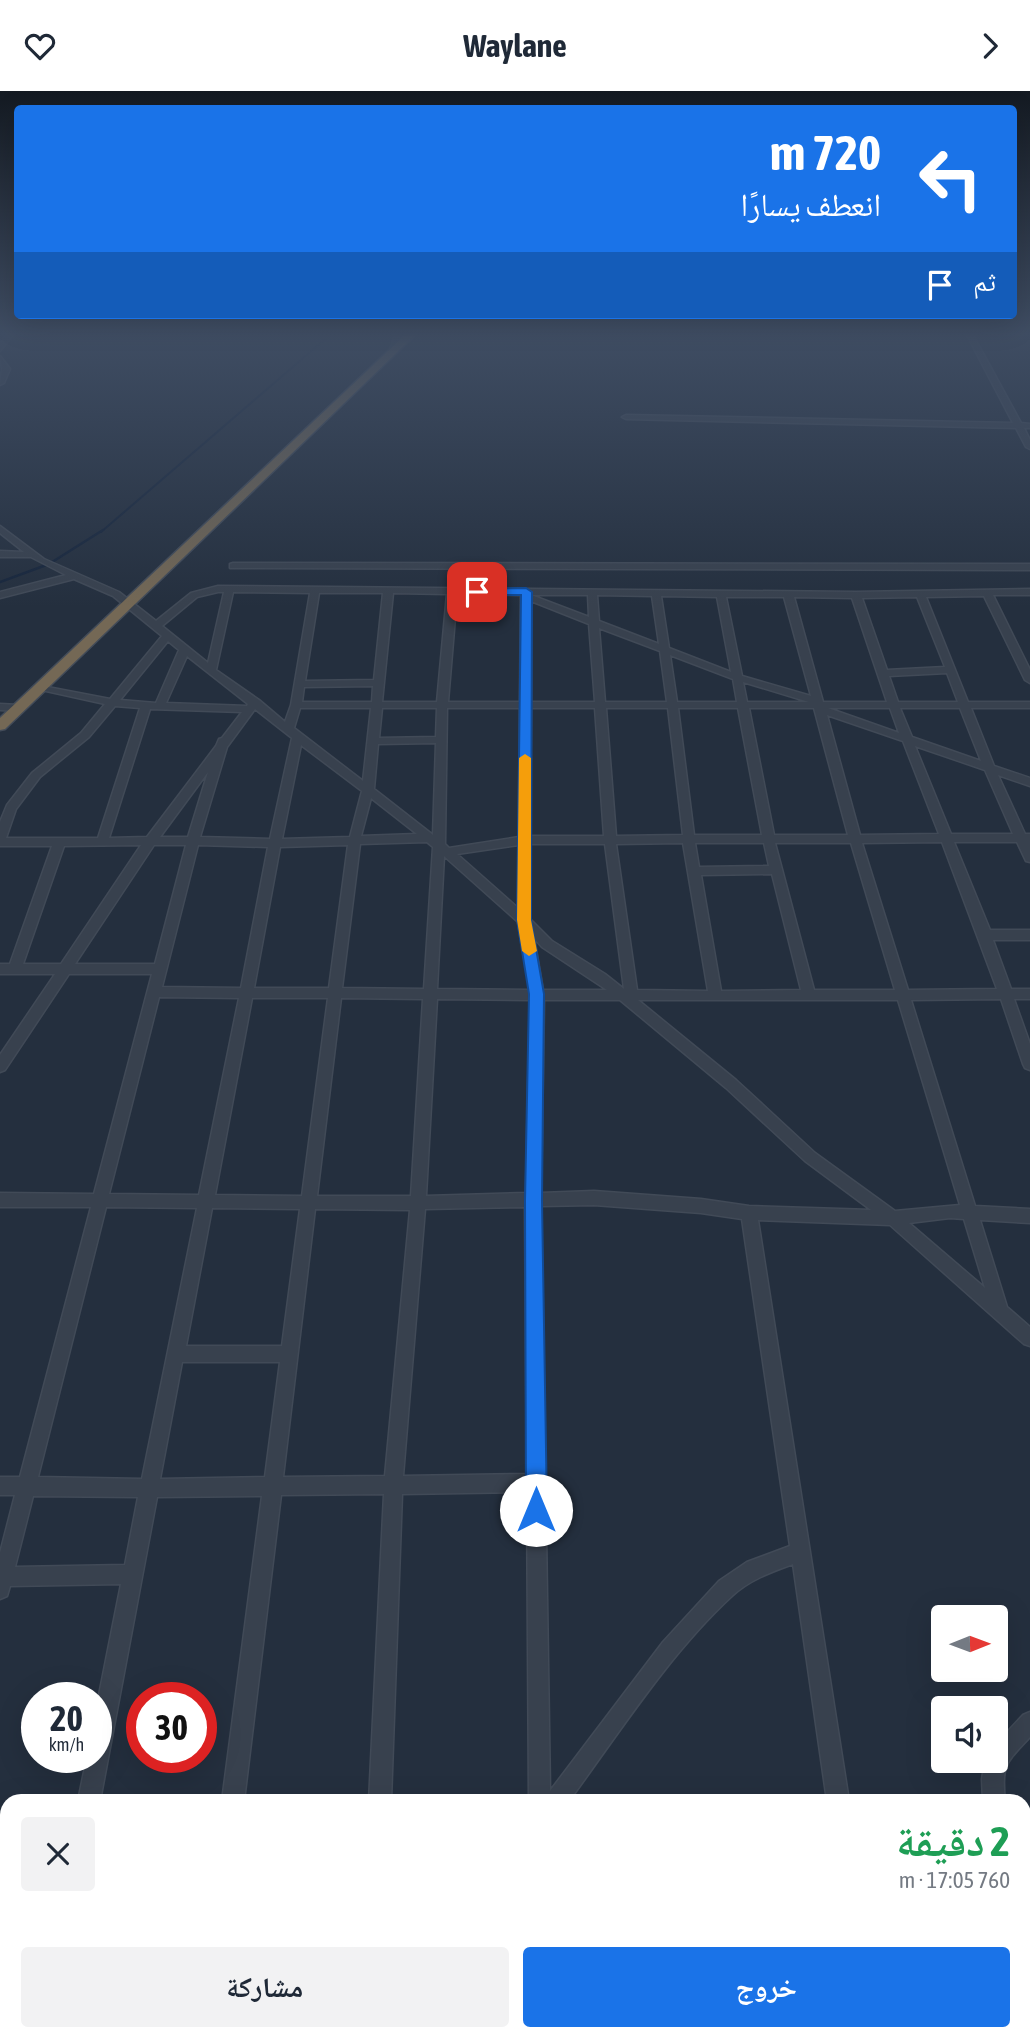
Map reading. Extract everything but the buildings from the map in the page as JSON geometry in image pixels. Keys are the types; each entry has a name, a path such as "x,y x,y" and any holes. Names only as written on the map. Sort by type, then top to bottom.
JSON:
{"highway":[{"path":"0,726 314,426"}],"street":[{"path":"1019,426 1030,447"},
{"path":"0,529 30,555 71,576 112,592 157,625 252,705 293,732 368,790 438,845 524,920 547,944 626,994 731,1084 810,1157 893,1218 1030,1338"},
{"path":"0,554 30,555"},
{"path":"0,560 15,555"},
{"path":"233,566 1030,567"},
{"path":"0,595 71,576"},
{"path":"157,625 194,595 209,590 229,589 526,594 592,592 921,595 1030,592"},
{"path":"211,671 229,589"},
{"path":"90,1794 148,1488 247,993 315,591"},
{"path":"380,1794 393,1485 418,1203 438,845 442,706 452,592"},
{"path":"592,592 598,705 626,994"},
{"path":"234,1794 354,842 368,790 388,593"},
{"path":"656,593 689,841 715,996"},
{"path":"721,593 769,841 809,995"},
{"path":"987,593 1030,680"},
{"path":"526,594 736,677 1030,782"},
{"path":"526,594 524,920 537,994 533,1201 540,1794"},
{"path":"788,594 856,841 1000,1313"},
{"path":"856,595 881,673 1027,1046 1030,1064"},
{"path":"921,595 989,767 1025,838 1030,857"},
{"path":"168,635 85,735 36,775 11,808 0,840 438,845 524,840 856,841 1025,838"},
{"path":"160,706 185,649"},
{"path":"881,673 952,670"},
{"path":"299,684 377,683"},
{"path":"41,687 111,702 146,706 252,705"},
{"path":"0,1066 149,843 252,705"},
{"path":"296,705 1030,705"},
{"path":"102,842 146,706"},
{"path":"0,707 19,708"},
{"path":"372,741 441,740"},
{"path":"132,1574 2,1583 193,841 223,741"},
{"path":"15,969 59,842"},
{"path":"694,871 776,870"},
{"path":"985,936 1030,935"},
{"path":"0,969 160,969"},
{"path":"154,992 715,996 1030,994"},
{"path":"0,1200 418,1203 624,1199 749,1213 893,1218 950,1211 1030,1216"},
{"path":"749,1213 837,1794"},
{"path":"176,1354 289,1354"},
{"path":"0,1486 148,1488 536,1483"},
{"path":"561,1794 670,1649 726,1588 754,1569 802,1551"},
{"path":"1008,1746 1030,1721"},
{"path":"993,1773 993,1794"}],"waterway":[{"path":"101,532 224,426"},
{"path":"0,582 49,564 103,530"}],"slow traffic":[{"path":"525,758 524,920 529,951"}],"route":[{"path":"477,592 526,592 524,920 537,994 533,1201 536,1510"}]}
